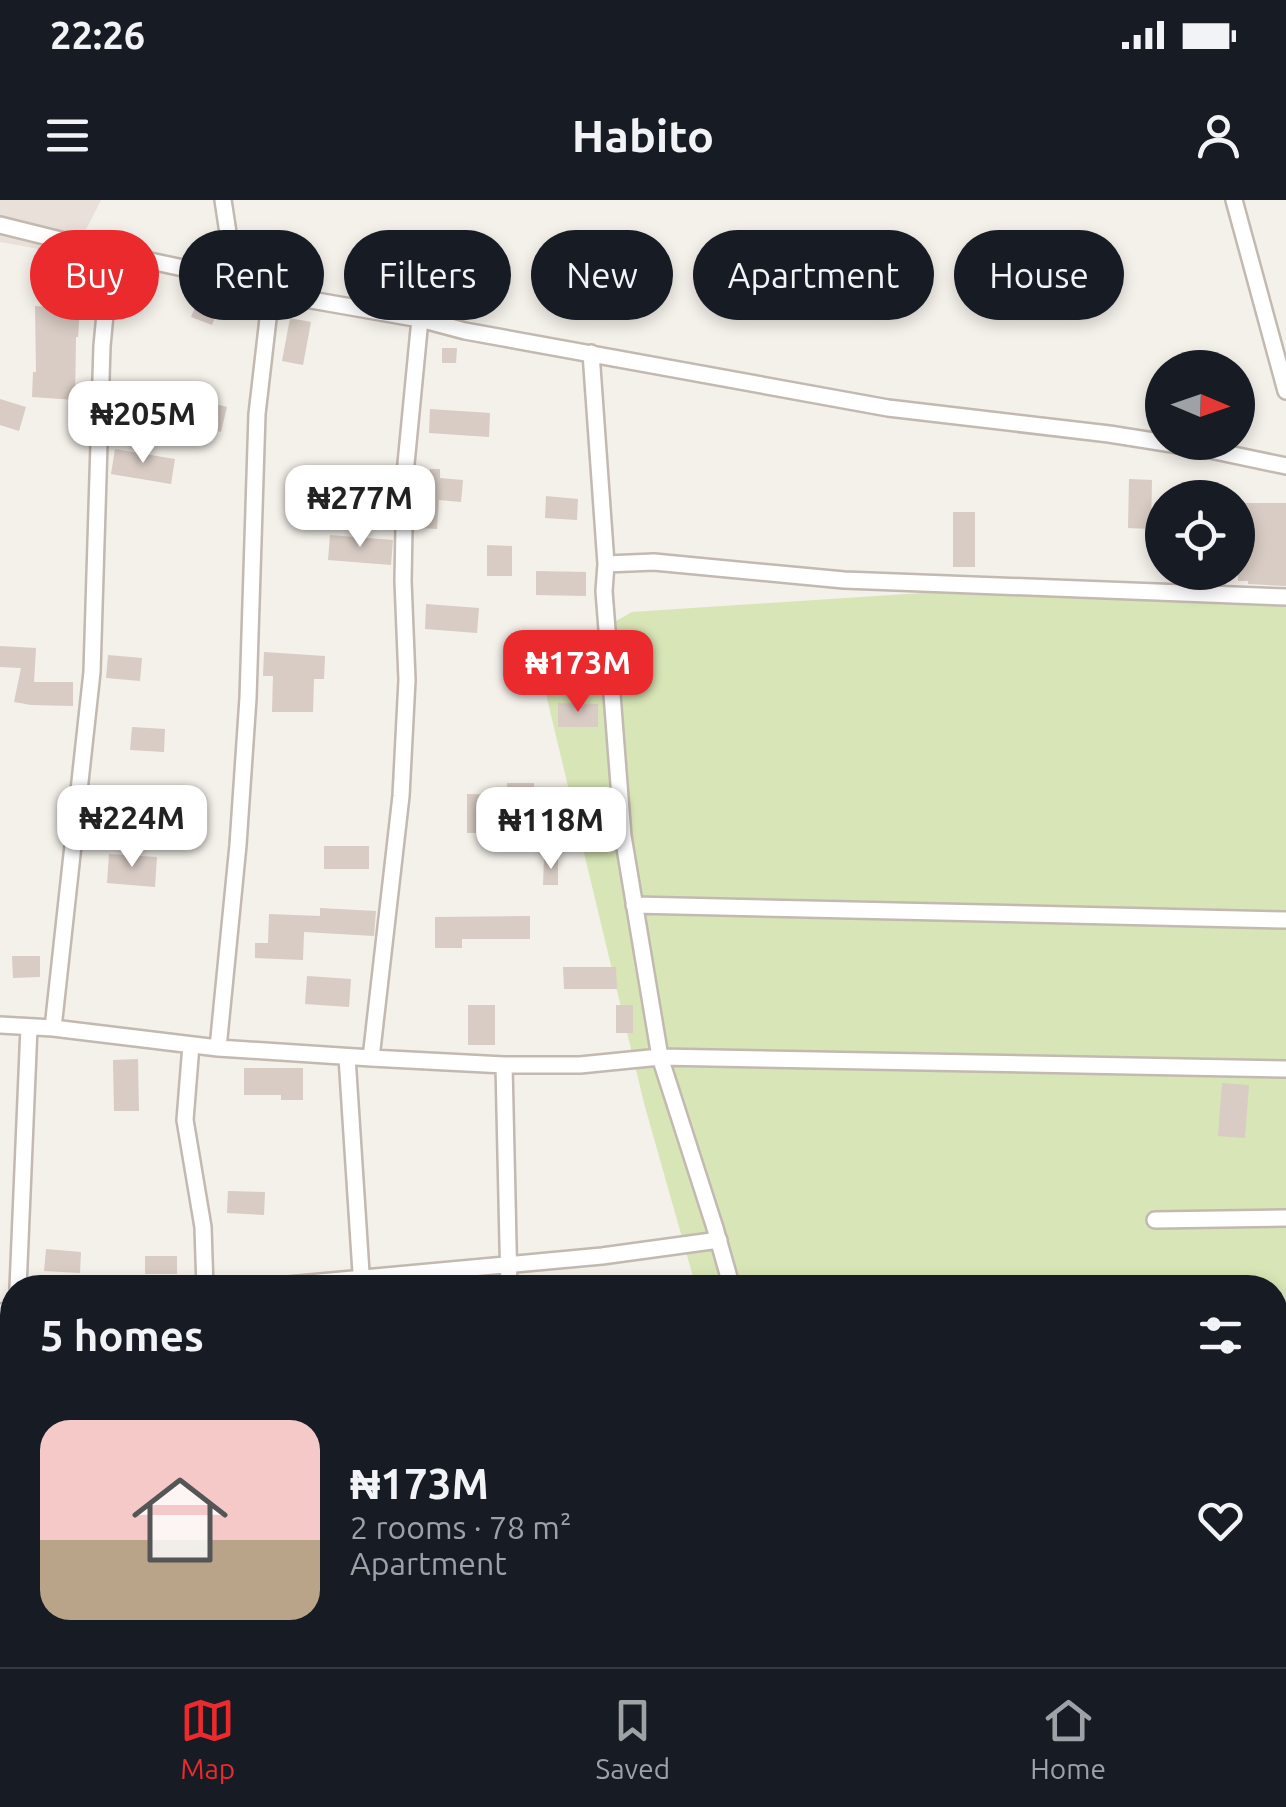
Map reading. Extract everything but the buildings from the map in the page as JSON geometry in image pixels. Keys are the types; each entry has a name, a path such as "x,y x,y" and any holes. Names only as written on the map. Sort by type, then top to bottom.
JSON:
{"street":[{"path":"223,200 228,230"},
{"path":"1234,200 1286,391"},
{"path":"0,226 30,233"},
{"path":"53,1028 92,672 104,320"},
{"path":"218,1048 238,845 248,698 257,414 268,320"},
{"path":"371,1058 401,796 407,680 403,581 405,474 420,320"},
{"path":"427,320 464,331 888,408 1126,437 1286,466"},
{"path":"591,353 623,836 660,1057 728,1275"},
{"path":"606,564 654,562 844,580 1286,597"},
{"path":"634,904 1286,920"},
{"path":"0,1025 218,1048 504,1064 580,1065 660,1057 1286,1069"},
{"path":"19,1275 29,1027"},
{"path":"191,1044 185,1120 203,1227 204,1275"},
{"path":"347,1056 361,1275"},
{"path":"504,1064 508,1275"},
{"path":"1155,1220 1286,1218"},
{"path":"422,1275 719,1240"}],"shaded area":[{"path":"0,200 101,200 86,230 30,230 30,247 0,242"}],"green space":[{"path":"1028,586 1286,591 1286,1275 693,1275 644,1103 539,665 632,612"}]}
